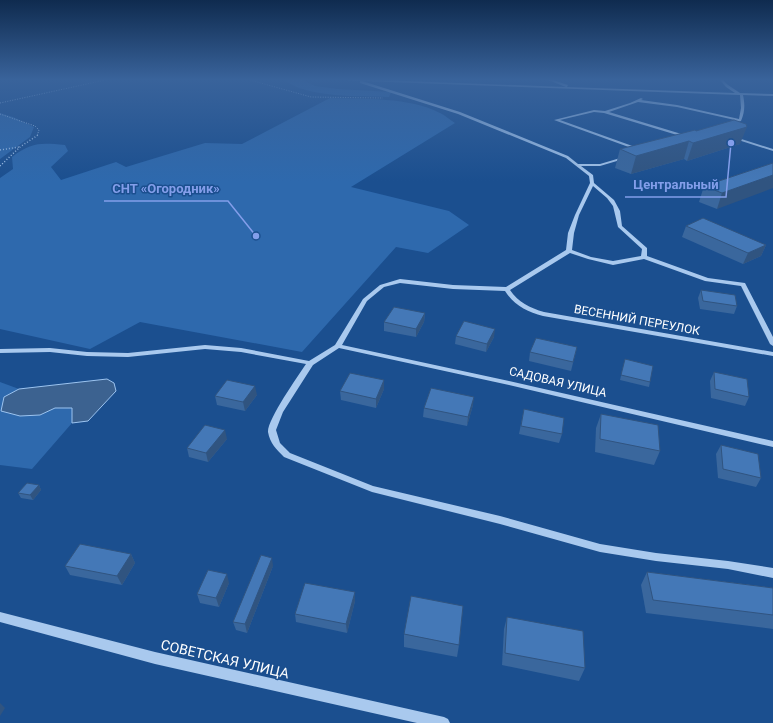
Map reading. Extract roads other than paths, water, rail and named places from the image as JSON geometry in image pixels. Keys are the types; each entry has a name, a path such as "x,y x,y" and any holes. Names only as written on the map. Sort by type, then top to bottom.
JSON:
{"street":[{"path":"456,114 490,125 568,157 591,176 592,183 573,227 569,251 507,289 453,287 400,281 382,286 365,300 338,346 310,363 279,412 272,430 276,444 288,455 372,489 500,520 600,548 656,557 728,565 773,573"},
{"path":"582,114 556,120 645,152"},
{"path":"609,114 689,139 683,143"},
{"path":"712,114 740,120"},
{"path":"740,120 742,114"},
{"path":"730,124 740,120"},
{"path":"731,136 773,150"},
{"path":"577,165 600,165 632,155"},
{"path":"592,183 613,202 619,212 620,226 645,249 644,257"},
{"path":"569,251 590,258 613,263 644,257 707,280 743,284 773,344"},
{"name":"ВЕСЕННИЙ ПЕРЕУЛОК","path":"507,289 516,302 527,309 543,314 773,354"},
{"name":"САДОВАЯ УЛИЦА","path":"338,346 509,383 773,444"},
{"path":"0,351 50,350 87,354 128,355 206,347 241,350 310,363"},
{"name":"СОВЕТСКАЯ УЛИЦА","path":"0,617 155,658 444,723"}],"place":[{"name":"Центральный","path":"731,143"},
{"name":"СНТ «Огородник»","path":"256,236"}]}
